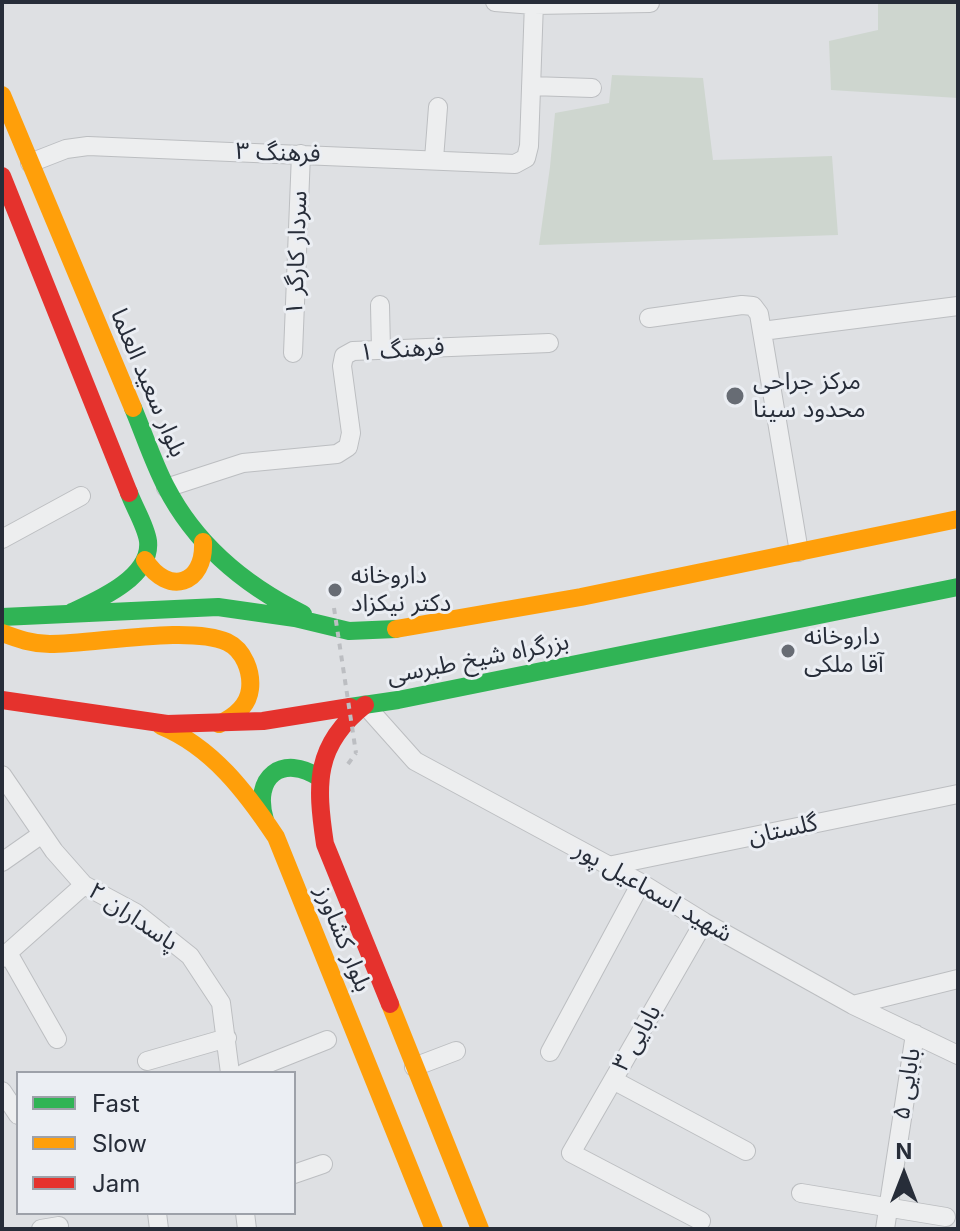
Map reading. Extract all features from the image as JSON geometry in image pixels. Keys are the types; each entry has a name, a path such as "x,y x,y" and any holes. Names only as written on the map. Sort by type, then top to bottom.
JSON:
{"main road":[{"name":"بلوار سعید العلما","path":"2,95 166,488 216,558 249,586 331,617"},
{"path":"2,176 147,531 148,551 139,571 123,584 67,614"},
{"name":"بزرگراه شیخ طبرسی","path":"2,617 231,608 331,617 349,631 406,629 581,597 958,519"},
{"path":"145,560 160,578 184,581 202,565 203,542"},
{"name":"بزرگراه شیخ طبرسی","path":"2,700 142,721 219,724 365,705 957,589"},
{"path":"2,633 22,641 47,644 196,636 227,642 239,651 251,679 249,695 242,708 231,719 219,724"},
{"name":"بلوار کشاورز","path":"365,705 334,734 325,755 320,778 323,833 328,854 480,1229"},
{"name":"بلوار کشاورز","path":"142,721 171,729 194,741 265,820 282,851 434,1229"},
{"path":"265,820 260,810 261,790 273,773 282,768 303,767 320,778"}],"street":[{"path":"495,2 650,3"},
{"path":"534,4 531,86 592,88"},
{"name":"فرهنگ ۳","path":"30,163 66,149 88,146 515,164 526,158 529,146 531,86"},
{"path":"434,159 438,107"},
{"name":"سردار کارگر ۱","path":"293,353 301,154"},
{"path":"380,305 381,350"},
{"path":"649,318 742,305 753,306 759,314 799,552"},
{"path":"762,331 958,306"},
{"name":"فرهنگ ۱","path":"166,488 243,463 337,454 348,447 351,433 342,366 344,356 353,351 549,343"},
{"path":"2,539 81,496"},
{"name":"شهید اسماعیل پور","path":"365,705 415,761 641,883 853,1005 958,1055"},
{"name":"پاسداران ۲","path":"2,775 42,834 84,885 136,913 190,956 221,1003 230,1071"},
{"name":"گلستان","path":"608,866 958,794"},
{"path":"2,862 42,834"},
{"path":"550,1052 641,883"},
{"path":"57,1039 5,956 84,885"},
{"name":"بابایی ۳","path":"701,1221 571,1153 704,922"},
{"path":"853,1005 958,979"},
{"name":"بابایی ۵","path":"885,1229 915,1034"},
{"path":"147,1061 227,1038"},
{"path":"249,1071 327,1040"},
{"path":"414,1067 456,1051"},
{"path":"613,1080 746,1151"},
{"path":"3,1094 16,1112"},
{"path":"296,1173 323,1164"},
{"path":"801,1193 946,1217"}],"path":[{"path":"331,617 356,753 347,766"}],"shaded area":[{"path":"878,2 958,2 958,98 831,90 829,41 878,30"},
{"path":"612,75 703,78 713,160 832,156 838,235 539,245 555,113 609,103"}],"traffic: fast":[{"path":"133,408 166,487 192,527 224,562 243,577 303,614"},
{"path":"72,612 121,586 133,576 147,554 148,541 129,493"},
{"path":"350,707 398,700 958,587"},
{"path":"2,617 218,607 295,618 349,631 396,629"},
{"path":"265,820 263,792 273,774 294,768 320,778"}],"traffic: slow":[{"path":"2,95 133,408"},
{"path":"396,629 581,597 958,519"},
{"path":"145,560 164,578 183,581 198,568 203,542"},
{"path":"2,633 43,644 166,635 210,637 227,642 238,650 246,662 250,689 239,711 219,724"},
{"path":"161,726 212,758 253,804 276,837 434,1229"},
{"path":"390,1004 480,1229"}],"traffic: jam":[{"path":"2,176 129,493"},
{"path":"2,700 167,724 263,721 350,707"},
{"path":"365,705 348,720 328,751 322,767 320,803 325,844 390,1004"}],"place":[{"name":"مرکز جراحی محدود سینا","path":"735,396"},
{"name":"داروخانه دکتر نیکزاد","path":"335,590"},
{"name":"داروخانه آقا ملکی","path":"788,651"}]}
